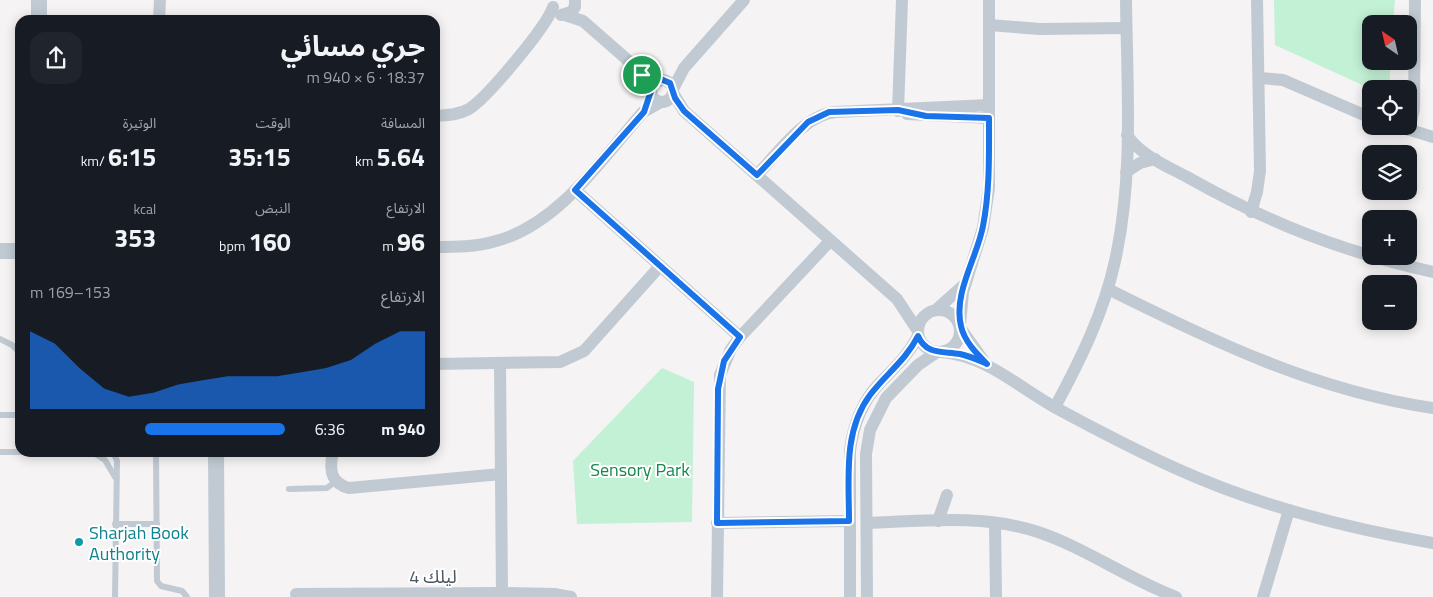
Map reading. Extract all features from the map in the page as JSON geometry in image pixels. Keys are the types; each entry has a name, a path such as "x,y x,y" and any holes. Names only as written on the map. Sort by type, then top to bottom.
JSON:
{"street":[{"path":"39,0 39,15"},
{"path":"159,15 160,0"},
{"path":"656,97 669,99 684,68 744,0"},
{"path":"898,110 902,0"},
{"path":"868,597 866,454 874,419 886,398 913,370 956,344 961,327 965,284 978,247 986,208 989,188 989,0"},
{"path":"1055,407 1084,350 1108,289 1121,232 1127,135 1126,0"},
{"path":"1251,212 1257,192 1260,171 1260,78 1257,0"},
{"path":"1414,80 1415,0"},
{"path":"556,7 574,10 575,1"},
{"path":"575,1 583,21"},
{"path":"556,7 583,21 639,70 656,97 684,111 897,299 925,347 940,352 961,354 987,364 1055,407 1176,468 1250,497 1290,510 1433,543"},
{"path":"440,116 456,114 477,103 546,24 556,7"},
{"path":"989,30 1126,28"},
{"path":"440,248 480,245 514,235 545,217 575,190 644,112 656,97 654,84 684,68"},
{"path":"639,70 670,83 684,111"},
{"path":"1260,78 1283,80 1362,114"},
{"path":"757,175 808,122 822,114 898,110 926,116 989,112"},
{"path":"1417,132 1433,137"},
{"path":"1127,135 1139,149 1154,159 1251,212 1334,246 1433,272"},
{"path":"1126,172 1140,163 1154,159"},
{"path":"575,190 740,337"},
{"path":"717,597 718,389 724,361 740,337 830,241"},
{"path":"0,251 15,251"},
{"path":"440,364 560,362 577,356 591,345 660,266"},
{"path":"850,597 850,451 856,422 869,396 906,357 918,333 922,318 935,310 965,284"},
{"path":"1108,289 1202,336 1256,359 1359,392 1433,408"},
{"path":"897,299 918,307 954,314 975,351 987,364"},
{"path":"500,364 502,593"},
{"path":"216,457 217,597"},
{"path":"332,457 330,471 336,482 349,488 365,485 501,474"},
{"path":"334,457 336,466 342,475 365,485"},
{"path":"938,521 947,495"},
{"path":"1263,597 1290,510"},
{"path":"717,523 849,521"},
{"path":"866,523 938,521 995,523 1038,532 1156,594 1176,597"},
{"path":"995,523 996,597"},
{"path":"850,555 867,555"},
{"name":"ليلك 4","path":"296,594 458,595 502,593 554,594 571,597"}],"lane":[{"path":"0,339 15,348"},
{"path":"0,415 15,415"},
{"path":"0,452 15,452"},
{"path":"100,457 105,460 115,478"},
{"path":"115,457 117,461 115,478 116,597"},
{"path":"156,457 157,581 161,586 182,591 187,597"},
{"path":"289,489 327,488 336,482"},
{"path":"115,524 157,524"}],"green space":[{"path":"1274,0 1395,0 1394,15 1362,15 1362,70 1390,70 1390,80 1362,80 1362,85 1275,45"},
{"name":"Sensory Park","path":"662,368 694,382 692,522 577,524 573,461"}],"place":[{"name":"Sharjah Book Authority","path":"79,542"}],"route":[{"path":"639,70 660,81 663,80 670,83 675,98 684,111 757,175 808,122 829,112 898,110 907,114 926,116 989,118 989,188 983,228 965,284 960,316 961,329 965,337 987,364 961,354 931,350 925,347 918,336 906,357 869,396 856,422 850,451 849,521 717,523 718,389 724,361 740,337 575,190 644,112 651,91 642,75 639,70"}]}
